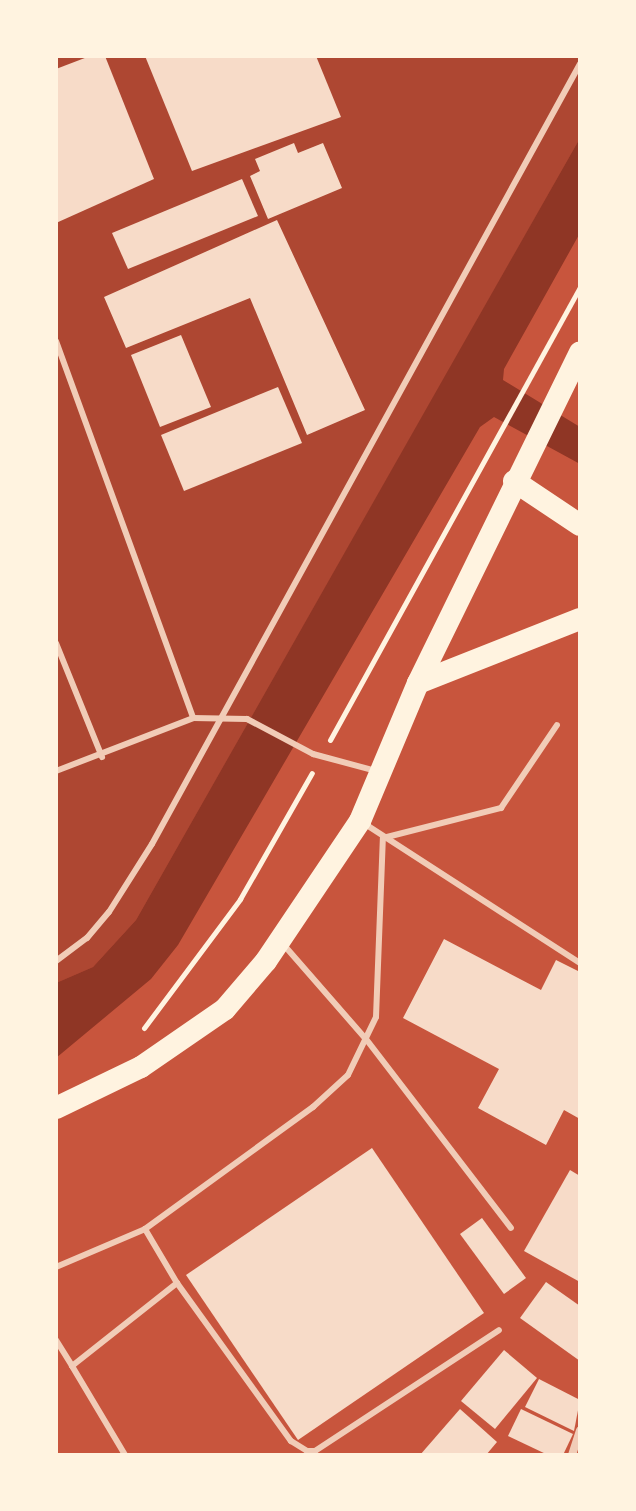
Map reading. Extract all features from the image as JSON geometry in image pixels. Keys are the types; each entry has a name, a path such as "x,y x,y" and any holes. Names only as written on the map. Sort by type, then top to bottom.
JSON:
{"highway":[{"path":"56,1108 141,1067 225,1009 279,941 360,821 384,773 418,683 525,456 580,353"},
{"path":"514,481 580,525"},
{"path":"418,683 580,619"}],"street":[{"path":"572,1455 580,1430"}],"lane":[{"path":"56,961 87,938 109,912 222,720 580,64"},
{"path":"56,341 193,718"},
{"path":"56,643 102,757"},
{"path":"56,771 102,757 193,718 247,719 298,748 384,773"},
{"path":"383,838 501,808 557,725"},
{"path":"360,821 580,963"},
{"path":"56,1267 145,1229 333,1091 366,1039 376,1017 383,838"},
{"path":"279,941 366,1039 511,1228"},
{"path":"145,1229 177,1283 291,1441 307,1451 315,1451 499,1330"},
{"path":"72,1366 177,1283"},
{"path":"56,1340 125,1455"}],"path":[{"path":"139,1034 240,899 580,287"}],"shaded area":[{"path":"56,56 580,56 580,138 136,920 93,967 56,983"},
{"path":"580,138 580,233 504,369 503,380 580,427 580,464 494,417 480,427 178,945 151,979 56,1058 56,983 93,967 136,920"}],"building":[{"path":"90,56 105,56 154,179 56,223 56,69"},
{"path":"145,56 316,56 341,117 192,171"},
{"path":"294,143 298,153 323,143 342,188 268,219 250,176 260,171 255,159"},
{"path":"242,179 258,216 128,269 112,233"},
{"path":"277,220 365,410 307,435 250,298 126,348 104,297"},
{"path":"181,335 211,407 160,427 131,355"},
{"path":"278,387 302,443 184,491 161,435"},
{"path":"444,939 541,990 556,960 580,972 580,1119 564,1110 546,1145 478,1108 499,1069 403,1018"},
{"path":"372,1148 484,1313 298,1440 186,1275"},
{"path":"570,1170 580,1176 580,1282 524,1251"},
{"path":"482,1218 526,1278 504,1294 460,1234"},
{"path":"546,1282 580,1306 580,1361 520,1318"},
{"path":"504,1350 537,1378 495,1429 461,1401"},
{"path":"539,1379 580,1400 574,1431 525,1407"},
{"path":"460,1409 497,1442 486,1455 420,1455"},
{"path":"521,1409 573,1434 563,1455 548,1455 508,1436"}]}
